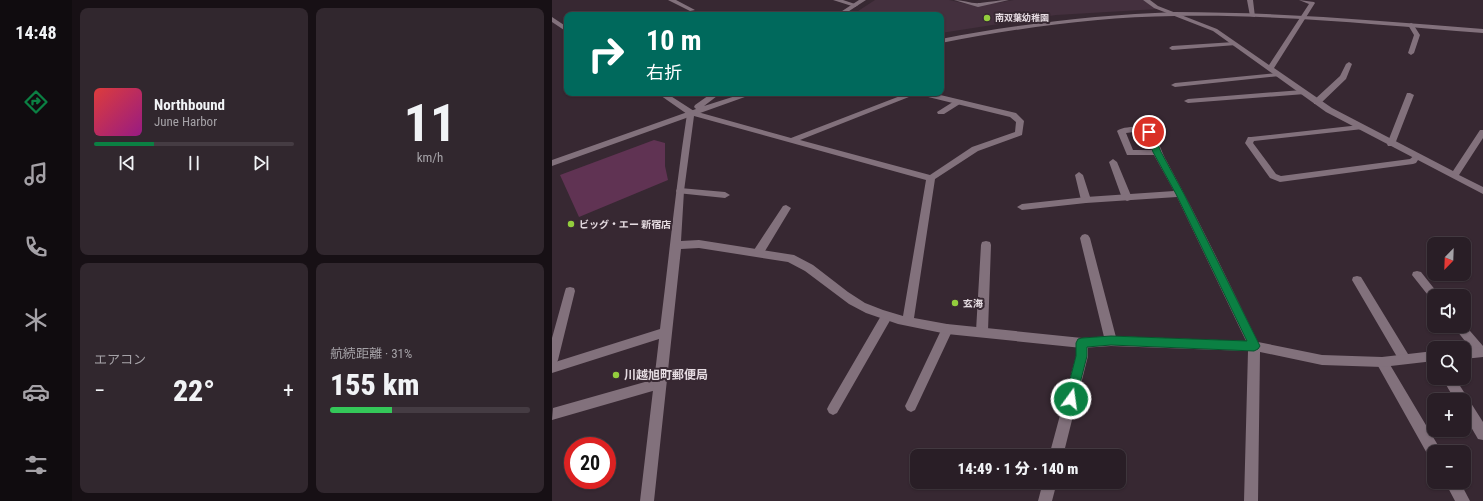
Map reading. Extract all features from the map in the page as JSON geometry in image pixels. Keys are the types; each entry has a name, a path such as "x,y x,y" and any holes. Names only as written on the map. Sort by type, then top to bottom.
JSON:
{"street":[{"path":"671,0 692,10"},
{"path":"836,0 855,5"},
{"path":"844,12 863,0"},
{"path":"957,0 978,5 1006,0"},
{"path":"1146,0 1156,7 1215,30 1317,102 1360,127 1483,191"},
{"path":"1250,0 1253,16"},
{"path":"1270,68 1312,3 1302,0"},
{"path":"944,40 985,33 1067,22 1175,14 1302,18 1483,30"},
{"path":"552,19 564,28"},
{"path":"1411,25 1417,35 1411,53"},
{"path":"1172,48 1234,44"},
{"path":"1317,102 1344,77 1349,64"},
{"path":"1175,85 1278,75"},
{"path":"1188,101 1302,92"},
{"path":"1392,144 1410,95"},
{"path":"666,96 691,113 931,178"},
{"path":"647,501 659,384 676,245 680,191 691,113 713,96"},
{"path":"552,163 743,96"},
{"path":"792,140 907,96"},
{"path":"908,322 931,178 975,149 1019,134 1020,121 1013,115 935,96"},
{"path":"941,112 959,102"},
{"path":"1360,127 1251,139 1249,143 1272,176 1280,179 1413,161 1416,157"},
{"path":"1454,176 1483,132"},
{"path":"1157,152 1180,194 1254,346 1251,501"},
{"path":"1113,162 1127,198"},
{"path":"1079,175 1086,200"},
{"path":"680,191 724,195"},
{"path":"1022,207 1086,200 1180,194"},
{"path":"758,253 786,208"},
{"path":"1085,238 1111,341"},
{"path":"676,245 699,244 790,258 804,264 837,290 864,308 886,317 947,329 1082,343 1111,341 1254,346 1322,360 1382,362 1404,358 1427,356"},
{"path":"982,332 986,245"},
{"path":"1417,275 1429,289"},
{"path":"1357,280 1404,358"},
{"path":"552,360 570,291"},
{"path":"833,409 886,317"},
{"path":"911,406 947,329"},
{"path":"552,368 665,332"},
{"path":"1465,333 1482,352"},
{"path":"1058,449 1082,356 1082,343"},
{"path":"1471,353 1482,352"},
{"path":"1382,362 1430,445"},
{"path":"553,414 659,384"},
{"path":"1471,415 1483,434"},
{"path":"1045,501 1048,489"},
{"path":"1456,489 1463,501"}],"shaded area":[{"name":"南双葉幼稚園","path":"875,0 949,0 977,6 1014,0 1143,0 1158,9 1056,15 944,33 944,12 857,12"},
{"path":"654,140 665,143 665,166 668,180 579,217 560,175"}],"place":[{"name":"南双葉幼稚園","path":"987,18"},
{"name":"ビッグ・エー 新宿店","path":"571,224"},
{"name":"玄海","path":"955,303"},
{"name":"川越旭町郵便局","path":"616,375"}],"route":[{"path":"1071,399 1082,356 1082,343 1111,341 1254,346 1180,194 1157,152 1149,132"}]}
